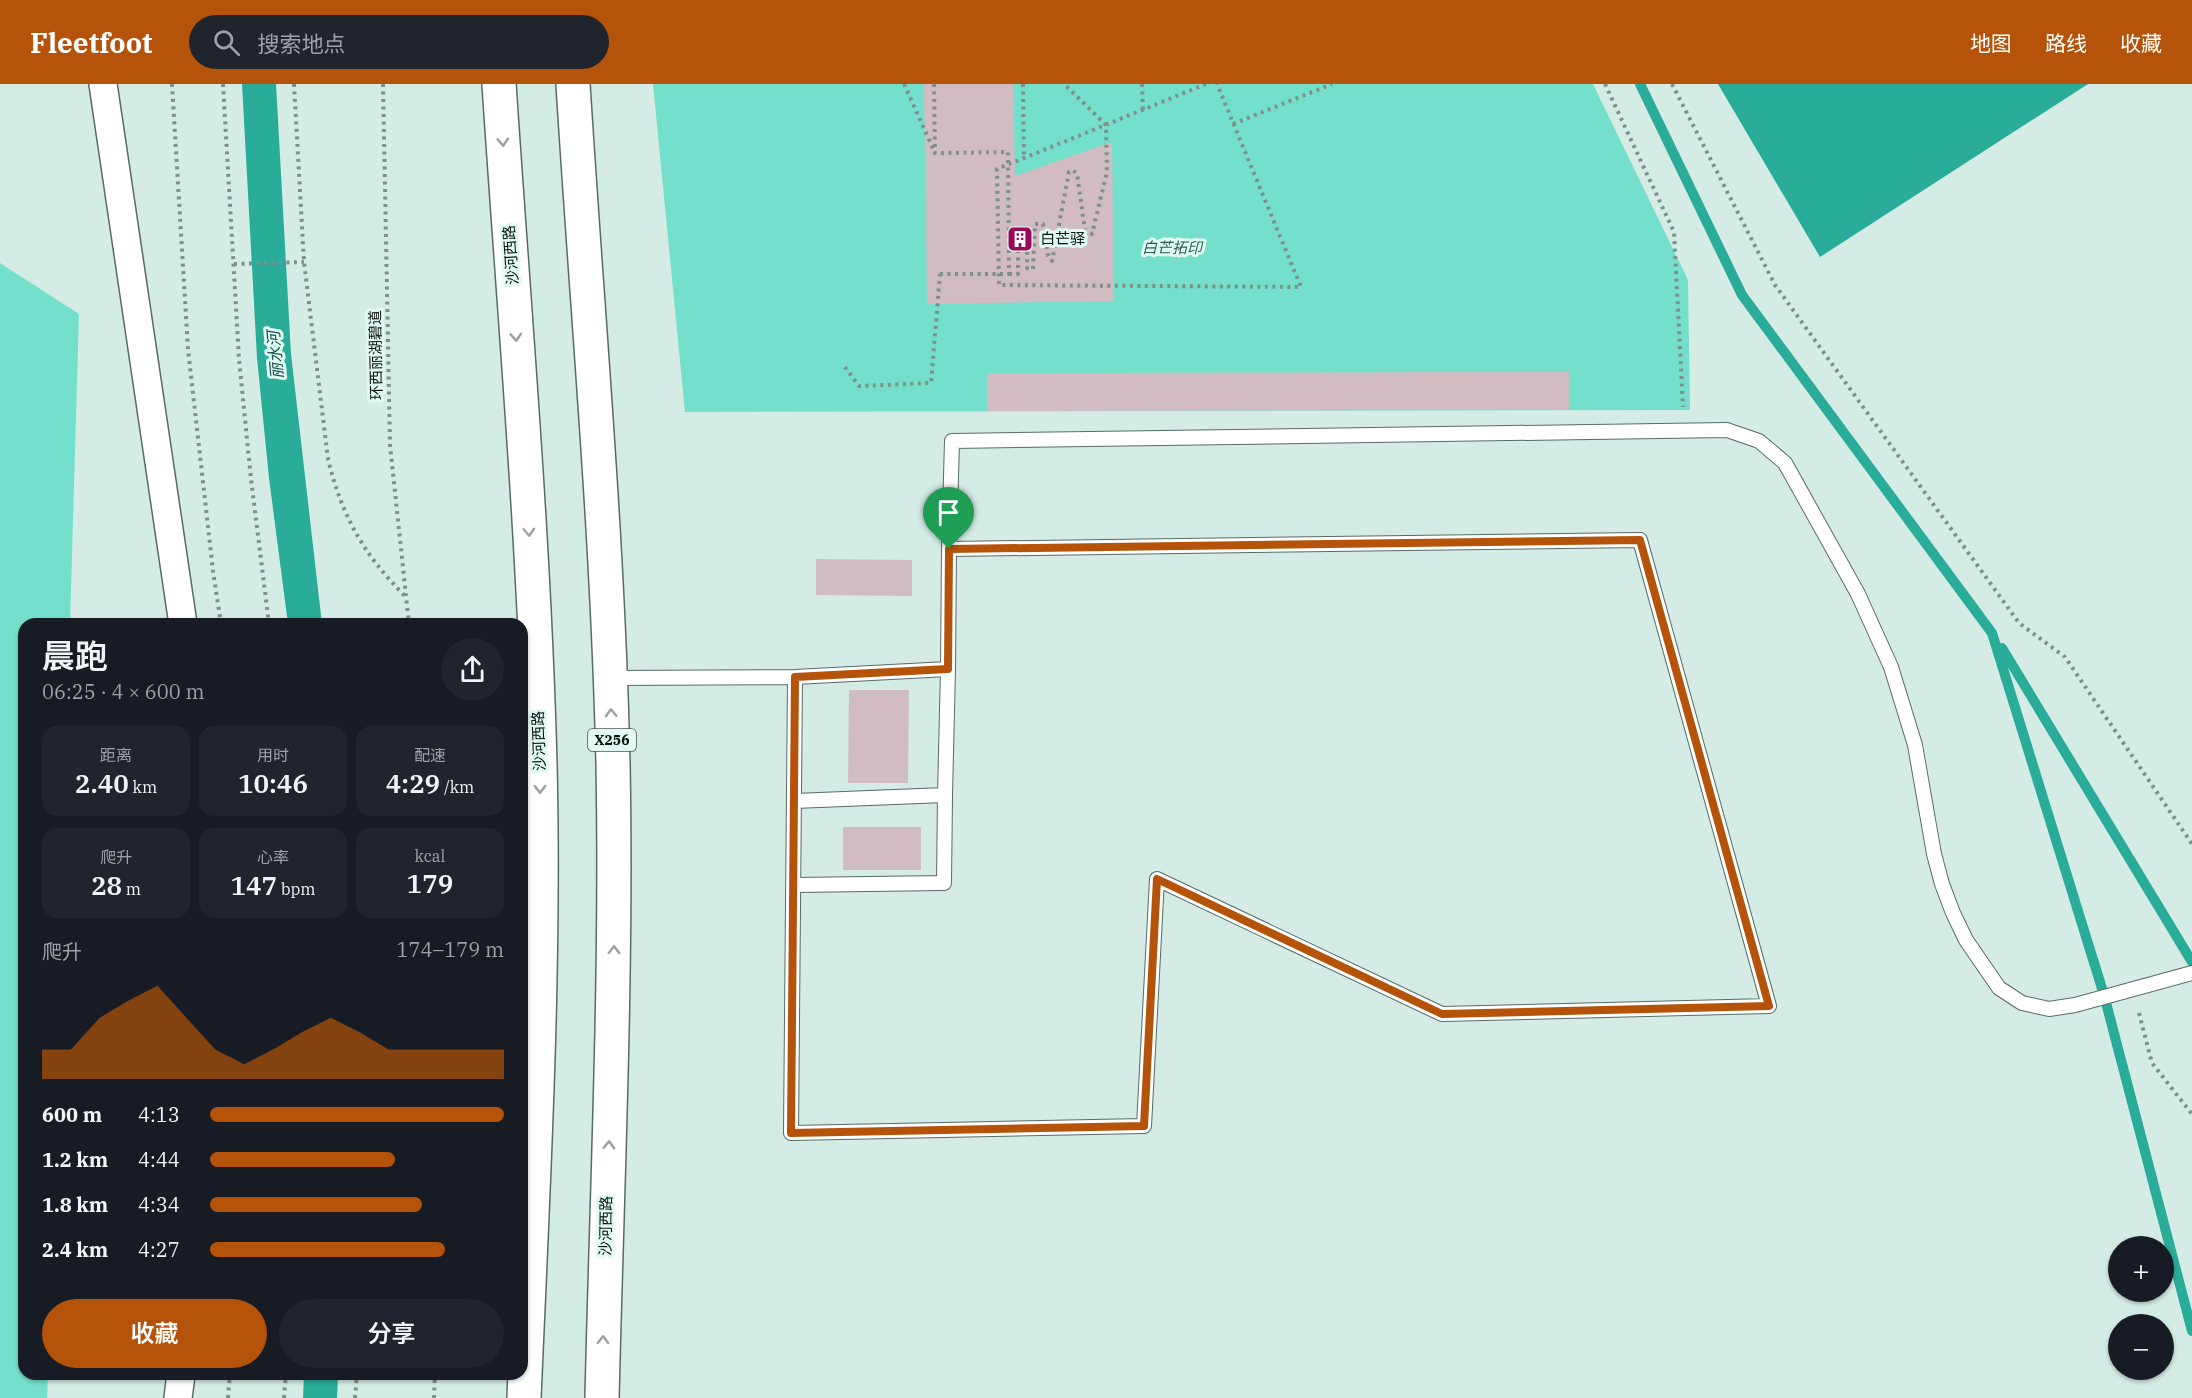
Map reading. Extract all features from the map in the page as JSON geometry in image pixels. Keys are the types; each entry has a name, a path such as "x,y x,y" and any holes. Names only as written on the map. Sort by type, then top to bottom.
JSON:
{"main road":[{"name":"沙河西路","path":"499,84 528,516 540,762 540,1009 528,1301"},
{"name":"沙河西路","path":"573,84 601,512 609,678 614,874 602,1398"},
{"name":"沙河西路","path":"524,1398 525,1380"}],"street":[{"path":"103,84 182,618"},
{"path":"178,1398 180,1380"}],"lane":[{"path":"794,885 944,883 952,441 1727,430 1759,441 1785,463 1858,594 1891,667 1915,745 1934,854 1942,884 1966,940 1999,988 2022,1003 2049,1008 2075,1005 2190,973"},
{"path":"795,677 791,1133 1144,1126 1157,879 1442,1014 1769,1006 1640,540 949,549"},
{"path":"609,678 795,677 948,669"},
{"path":"794,801 945,795"}],"path":[{"path":"172,84 188,350 220,618"},
{"path":"223,84 239,359 251,479 269,618"},
{"path":"294,84 304,262 328,459 336,490 348,519 364,548 383,574 406,597"},
{"name":"环西丽湖碧道","path":"383,84 390,445 408,618"},
{"path":"904,84 935,153"},
{"path":"934,84 935,153"},
{"path":"1023,84 1024,158"},
{"path":"845,367 859,386 931,383 940,274 1018,274 1018,237 1024,237 1027,243 1027,268 1034,269 1035,224 1039,222 1043,224 1048,256 1052,261 1069,172 1073,170 1077,174 1085,230 1092,234 1107,172 1106,125 1065,84"},
{"path":"1142,84 1143,110"},
{"path":"1206,84 997,169 999,285 1300,286 1217,84"},
{"path":"1233,124 1332,84"},
{"path":"1605,84 1674,232 1684,431"},
{"path":"1672,84 1774,285 2019,623 2065,657 2192,844"},
{"path":"935,153 1008,152 1009,274"},
{"path":"234,264 304,262"},
{"path":"2133,989 2152,1063 2192,1114"},
{"path":"228,1398 230,1380"},
{"path":"284,1398 286,1380"},
{"path":"355,1398 356,1380"},
{"path":"434,1398 435,1380"}],"green space":[{"name":"白芒拓印","path":"653,84 1593,84 1688,280 1690,410 685,412"},
{"path":"0,263 79,314 70,618 18,618 18,1380 48,1380 47,1398 0,1398"}],"water":[{"name":"丽水河","path":"242,84 276,84 291,354 321,618 287,618 269,478 257,358"},
{"path":"1718,84 2088,84 1820,257"},
{"path":"304,1380 338,1380 337,1398 303,1398"}],"building":[{"name":"白芒驿","path":"924,84 1013,84 1015,176 1112,142 1114,301 927,304"},
{"path":"1569,372 1569,410 987,411 987,373"},
{"path":"816,559 912,560 912,596 816,595"},
{"path":"849,690 909,690 908,783 848,783"},
{"path":"843,827 921,827 921,870 843,870"}],"waterway":[{"path":"1640,84 1742,295 1992,633 2104,995 2192,1331"},
{"path":"2002,648 2192,962"}],"place":[{"name":"白芒驿","path":"1020,239"}],"route":[{"path":"1640,540 1769,1006 1442,1014 1157,879 1144,1126 791,1133 795,677 948,669 949,549 1640,540"}]}
